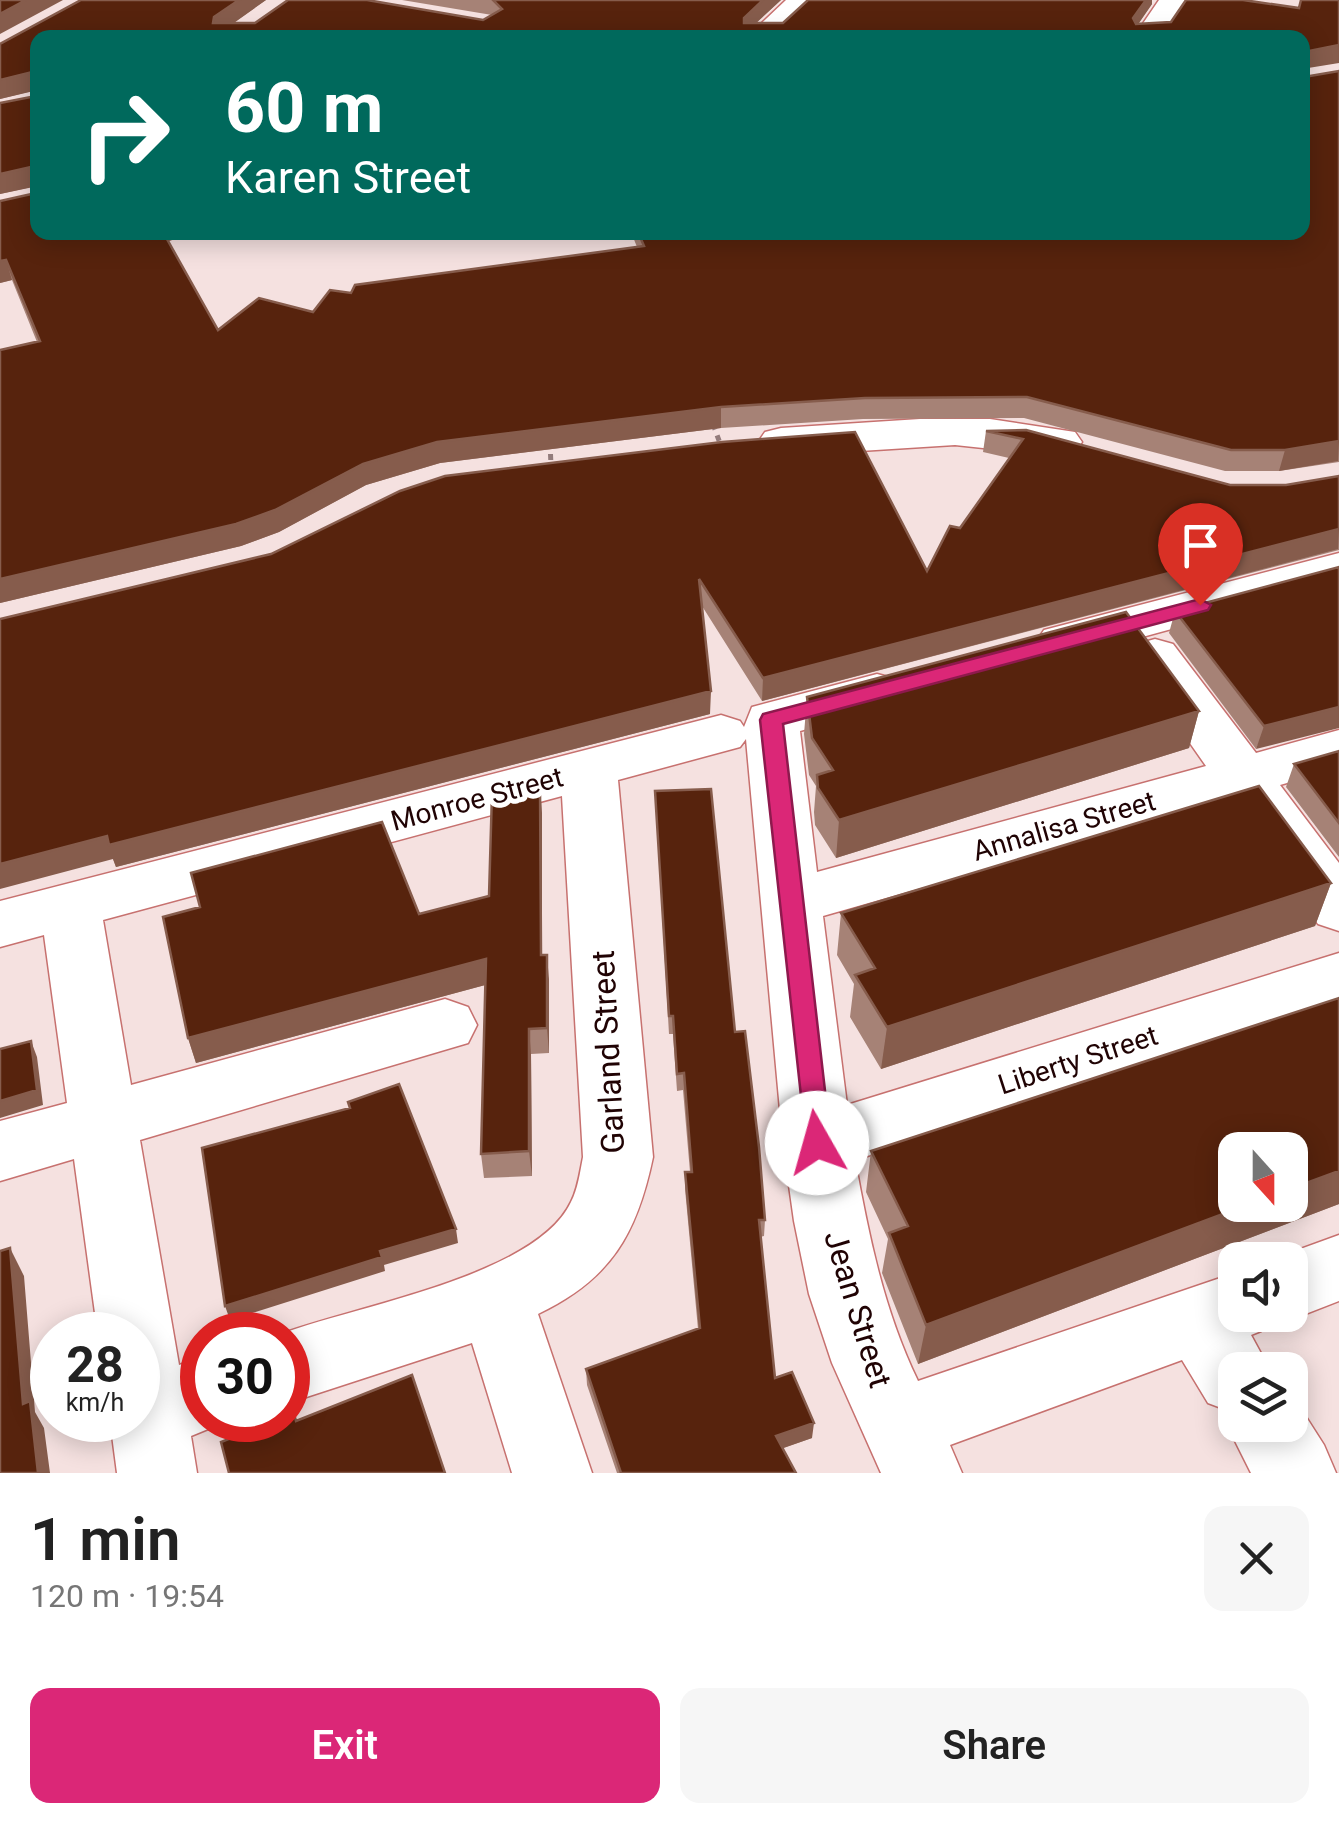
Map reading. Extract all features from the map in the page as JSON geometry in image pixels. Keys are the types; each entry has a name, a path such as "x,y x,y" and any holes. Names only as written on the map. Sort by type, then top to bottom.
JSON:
{"street":[{"path":"770,30 804,0"},
{"path":"1153,30 1174,0"},
{"path":"714,428 1024,434 1095,452"},
{"path":"1018,654 1339,568"},
{"path":"1132,624 1339,908"},
{"name":"Monroe Street","path":"0,924 923,679"},
{"name":"Jean Street","path":"746,727 789,903 817,1143 846,1294 910,1449"},
{"name":"Annalisa Street","path":"789,903 1339,749"},
{"name":"Garland Street","path":"310,1360 495,1298 544,1275 586,1240 608,1205 618,1157 589,770"},
{"path":"70,906 132,1312"},
{"name":"Liberty Street","path":"817,1143 1339,978"},
{"path":"0,1151 445,1025"},
{"path":"1308,1279 1339,1268"},
{"path":"495,1298 552,1473"},
{"path":"910,1449 1223,1335"},
{"path":"1277,1442 1296,1473"}],"path":[{"path":"550,427 551,466"}],"building":[{"path":"0,0 26,0 0,14"},
{"path":"81,0 239,0 214,17 213,23 255,23 288,0 367,0 483,20 502,9 493,0 763,0 744,18 744,23 783,23 808,0 1146,0 1133,18 1136,24 1171,22 1186,0 1243,0 1299,8 1301,0 1339,0 1339,45 1310,51 1310,30 30,30 30,72 0,80 0,44"},
{"path":"1339,71 1339,441 1285,450 1231,450 1027,397 865,398 721,407 437,442 363,464 275,510 236,524 0,579 0,350 40,341 6,260 0,261 0,201 30,194 30,240 167,240 218,330 259,298 313,312 330,290 351,293 355,285 644,246 641,240 1310,240 1310,76"},
{"path":"30,97 30,167 0,174 0,103"},
{"path":"1026,430 1230,485 1286,485 1339,476 1339,529 763,678 699,579 711,691 109,845 107,836 0,864 0,619 271,554 400,491 445,476 722,442 855,432 927,571 950,526 960,528 1023,439 986,431"},
{"path":"1339,567 1339,707 1264,726 1175,611"},
{"path":"1126,612 1199,711 839,820 818,788 817,775 833,770 812,738 807,697"},
{"path":"1339,751 1339,823 1294,764"},
{"path":"1259,786 1331,883 887,1027 855,975 875,968 841,913"},
{"path":"540,787 541,955 547,955 547,1028 529,1029 529,1151 481,1154 486,959 188,1038 163,917 200,907 191,873 382,822 419,914 489,896 492,793"},
{"path":"711,789 735,1032 745,1031 759,1147 765,1220 759,1220 775,1378 792,1372 814,1423 776,1436 796,1473 621,1473 586,1369 700,1328 685,1172 692,1172 684,1073 677,1074 673,1016 669,1016 655,791"},
{"path":"1339,998 1339,1171 1308,1182 1308,1132 1218,1132 1218,1216 926,1325 889,1233 908,1226 871,1151"},
{"path":"31,1041 37,1090 0,1101 0,1049"},
{"path":"399,1084 456,1229 380,1251 382,1257 225,1306 202,1148 350,1108 348,1102"},
{"path":"10,1248 23,1404 30,1401 30,1442 35,1442 38,1473 0,1473 0,1251"},
{"path":"412,1375 445,1473 229,1473 221,1442 310,1442 310,1415"}],"route":[{"path":"817,1143 771,720 1200,605"}]}
